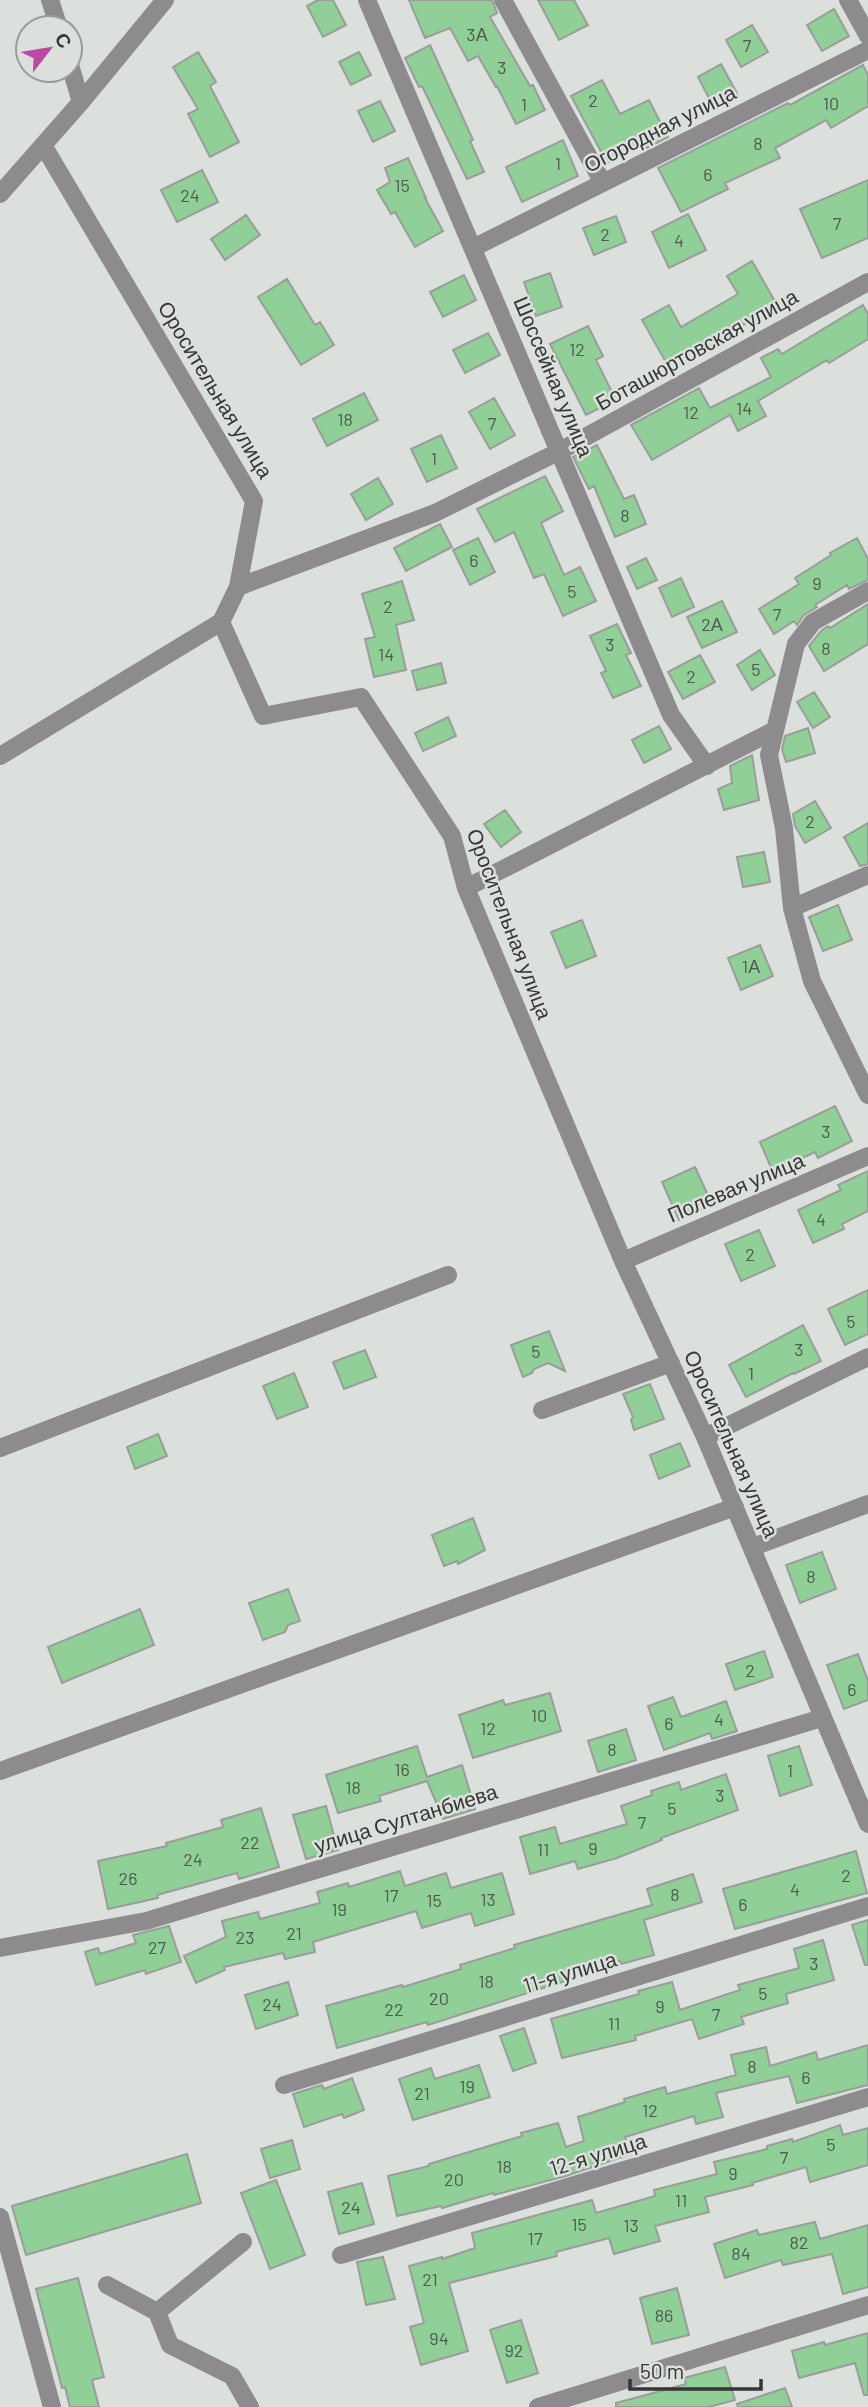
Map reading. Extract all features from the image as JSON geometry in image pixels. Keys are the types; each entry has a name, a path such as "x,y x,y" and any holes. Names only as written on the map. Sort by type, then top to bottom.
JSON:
{"street":[{"path":"0,194 165,0"},
{"name":"Шоссейная улица","path":"367,0 671,715 707,766"},
{"path":"503,0 603,183"},
{"path":"848,0 868,36"},
{"name":"Огородная улица","path":"473,248 868,50"},
{"path":"76,84 81,102"},
{"name":"Оросительная улица","path":"43,145 254,501 238,587 221,622 263,716 361,697 452,836 466,888 623,1261 753,1547 868,1824"},
{"name":"Боташюртовская улица","path":"238,587 435,513 560,451 868,282"},
{"path":"868,591 813,622 796,644 769,755 784,828 792,908 812,981 868,1095"},
{"path":"0,756 221,622"},
{"path":"466,888 775,730"},
{"path":"792,908 868,874"},
{"name":"Полевая улица","path":"623,1261 868,1156"},
{"path":"0,1448 448,1275"},
{"path":"705,1437 868,1357"},
{"path":"542,1410 671,1363"},
{"path":"753,1547 868,1504"},
{"path":"0,1771 735,1507"},
{"name":"улица Султанбиева","path":"0,1948 146,1921 822,1718"},
{"name":"11-я улица","path":"284,2085 868,1906"},
{"name":"12-я улица","path":"341,2255 868,2097"},
{"path":"0,2217 52,2407"},
{"path":"157,2312 243,2242"},
{"path":"107,2285 157,2312 170,2345 232,2376 250,2407"},
{"path":"538,2407 868,2305"}],"building":[{"path":"318,0 333,0 346,25 323,37 307,6"},
{"path":"409,0 492,0 497,13 490,17 530,86 533,85 545,110 516,124 478,56 468,61 450,28 425,38"},
{"path":"538,0 574,0 588,25 559,40"},
{"path":"834,9 849,36 822,51 807,25"},
{"path":"752,25 768,52 741,67 726,40"},
{"path":"430,45 473,140 470,141 484,172 467,179 422,86 419,87 405,58"},
{"path":"198,52 216,82 210,86 239,142 210,157 188,114 198,109 173,67"},
{"path":"359,52 371,75 351,85 339,62"},
{"path":"721,64 738,95 714,108 698,77"},
{"path":"863,65 868,75 868,106 831,128 826,120 775,148 780,158 725,183 728,189 681,212 658,168 788,103 790,105"},
{"path":"602,80 620,114 649,100 668,137 647,148 645,144 607,163 571,96"},
{"path":"380,101 395,131 373,142 358,111"},
{"path":"563,140 578,176 522,202 506,167"},
{"path":"408,158 443,231 415,247 395,212 391,214 377,190 390,182 385,168"},
{"path":"202,170 218,202 177,222 161,190"},
{"path":"868,180 868,238 822,258 800,209"},
{"path":"688,214 706,250 669,268 652,232"},
{"path":"246,215 260,235 225,260 211,239"},
{"path":"616,216 626,242 594,255 583,228"},
{"path":"752,261 777,305 740,327 742,331 708,351 705,345 668,366 642,320 669,305 681,327 738,294 727,276"},
{"path":"550,273 562,307 536,316 524,282"},
{"path":"464,275 476,300 443,317 430,292"},
{"path":"287,279 315,325 320,322 334,345 301,365 258,297"},
{"path":"863,305 868,314 868,339 758,401 766,416 738,431 730,415 652,460 631,425 699,388 710,408 771,377 761,358 778,349 782,354"},
{"path":"588,326 603,356 596,360 616,400 586,415 550,344"},
{"path":"488,333 500,355 465,373 453,350"},
{"path":"364,393 378,420 327,446 313,419"},
{"path":"494,398 515,435 490,449 469,412"},
{"path":"441,435 457,468 427,482 411,449"},
{"path":"597,445 624,499 634,495 646,524 615,537 594,486 589,489 573,457"},
{"path":"545,476 563,511 541,523 564,575 580,567 596,601 563,616 544,574 534,578 514,532 495,542 477,509"},
{"path":"378,478 393,504 366,520 351,494"},
{"path":"440,524 452,547 406,571 394,548"},
{"path":"478,538 495,572 470,585 453,550"},
{"path":"857,538 868,559 868,580 849,589 847,585 815,605 817,607 804,615 797,625 794,621 774,634 759,609 799,584 795,578"},
{"path":"646,558 657,580 637,589 627,567"},
{"path":"681,578 694,607 672,617 659,588"},
{"path":"402,581 414,620 396,625 406,670 374,677 365,639 375,637 362,594"},
{"path":"722,601 737,632 702,648 687,617"},
{"path":"868,604 868,644 824,671 809,646 828,626 830,628"},
{"path":"617,624 631,653 626,655 641,686 613,698 601,673 606,671 590,636"},
{"path":"760,650 775,675 752,690 737,665"},
{"path":"700,655 715,682 683,699 668,672"},
{"path":"441,663 446,683 417,690 412,671"},
{"path":"814,692 830,717 813,728 797,702"},
{"path":"448,717 456,736 423,751 415,733"},
{"path":"659,726 671,749 644,763 632,740"},
{"path":"808,728 815,753 786,762 782,749 785,736"},
{"path":"752,755 759,800 724,810 718,789 732,783 730,766"},
{"path":"815,801 831,828 805,843 795,826 793,814"},
{"path":"505,810 521,832 501,847 484,824"},
{"path":"868,823 868,864 860,866 844,837"},
{"path":"764,852 770,882 743,887 737,857"},
{"path":"838,905 852,940 823,951 809,917"},
{"path":"582,920 596,956 566,968 551,932"},
{"path":"760,945 773,976 741,990 728,958"},
{"path":"835,1106 852,1141 818,1158 815,1152 773,1172 760,1142"},
{"path":"695,1167 712,1204 679,1220 662,1182"},
{"path":"868,1171 868,1211 842,1224 844,1229 813,1243 798,1210 841,1190 838,1185"},
{"path":"759,1230 775,1266 741,1281 725,1244"},
{"path":"868,1290 868,1334 845,1345 828,1309"},
{"path":"803,1325 821,1361 746,1397 729,1365"},
{"path":"549,1331 565,1371 548,1363 523,1377 511,1345"},
{"path":"365,1350 376,1377 344,1389 333,1362"},
{"path":"294,1373 308,1407 277,1419 263,1386"},
{"path":"650,1384 664,1419 634,1430 631,1420 633,1417 623,1394"},
{"path":"158,1434 167,1456 135,1469 127,1447"},
{"path":"680,1443 690,1466 659,1479 650,1455"},
{"path":"473,1518 485,1550 458,1564 457,1561 444,1566 432,1535"},
{"path":"822,1552 836,1589 800,1603 786,1565"},
{"path":"288,1589 300,1621 288,1625 285,1632 263,1640 249,1603"},
{"path":"140,1609 154,1645 62,1683 48,1647"},
{"path":"764,1651 773,1677 735,1690 726,1664"},
{"path":"858,1654 868,1681 868,1700 844,1709 827,1665"},
{"path":"550,1693 561,1731 473,1758 459,1715 503,1700 505,1705"},
{"path":"673,1697 681,1717 726,1701 737,1731 712,1739 710,1733 664,1750 648,1706"},
{"path":"626,1729 636,1760 598,1772 588,1741"},
{"path":"417,1746 427,1777 462,1765 475,1809 443,1819 427,1781 379,1796 381,1801 338,1813 326,1775"},
{"path":"799,1746 812,1785 780,1796 768,1756"},
{"path":"726,1774 738,1810 661,1838 662,1840 617,1858 578,1869 575,1861 530,1874 520,1837 555,1827 560,1844 627,1824 621,1806 652,1795 651,1791 679,1782 681,1790"},
{"path":"326,1806 338,1850 306,1859 293,1815"},
{"path":"261,1808 279,1867 239,1879 237,1873 157,1895 158,1898 108,1909 98,1861 167,1846 166,1843 223,1827 221,1820"},
{"path":"856,1851 867,1893 735,1929 723,1889"},
{"path":"400,1871 405,1886 446,1873 451,1888 502,1873 514,1914 475,1926 471,1913 422,1928 416,1911 313,1942 315,1952 285,1959 283,1953 224,1967 225,1970 196,1983 184,1956 226,1937 222,1921 258,1912 260,1919 320,1903 317,1892 348,1883 349,1887"},
{"path":"693,1874 702,1902 644,1920 654,1955 621,1964 620,1961 428,2025 427,2022 337,2048 326,2006 402,1985 403,1987 461,1969 460,1965 515,1948 514,1945 652,1905 647,1889"},
{"path":"868,1920 868,1965 865,1965 852,1925"},
{"path":"169,1926 181,1962 146,1974 145,1970 96,1985 85,1952 98,1948 100,1954 136,1943 133,1935"},
{"path":"823,1940 834,1980 786,1994 788,2003 741,2017 744,2024 699,2039 692,2019 635,2036 636,2040 562,2058 551,2019 672,1982 680,2010 740,1990 738,1985 799,1968 794,1949"},
{"path":"288,1982 298,2015 256,2029 245,1995"},
{"path":"524,2028 536,2063 513,2071 500,2036"},
{"path":"868,2045 868,2085 797,2103 789,2076 716,2093 723,2117 696,2124 694,2116 625,2137 631,2154 566,2176 442,2208 441,2206 397,2216 388,2176 429,2166 522,2136 521,2133 558,2123 566,2147 584,2141 578,2117 665,2087 667,2094 736,2075 731,2055 766,2047 770,2066 816,2052 818,2060"},
{"path":"479,2065 490,2097 413,2120 399,2079 431,2068 435,2079"},
{"path":"352,2078 364,2110 344,2118 342,2114 304,2127 293,2094 322,2085 324,2089"},
{"path":"840,2125 843,2135 868,2128 868,2165 810,2182 806,2167 752,2183 753,2185 705,2197 709,2212 655,2226 660,2241 614,2254 609,2238 556,2252 557,2256 449,2283 468,2351 421,2365 410,2327 424,2323 409,2266 475,2248 472,2233 592,2200 596,2213 655,2196 654,2190 717,2174 714,2162 767,2149 767,2146 792,2139 793,2142"},
{"path":"292,2140 300,2169 270,2178 261,2149"},
{"path":"187,2154 201,2203 26,2255 12,2206"},
{"path":"276,2180 305,2255 270,2269 241,2193"},
{"path":"362,2183 374,2224 339,2234 328,2192"},
{"path":"815,2222 820,2239 868,2225 868,2287 843,2294 832,2254 783,2265 781,2260 725,2278 714,2244 757,2230 759,2235"},
{"path":"383,2257 395,2299 366,2305 357,2262"},
{"path":"78,2278 104,2377 92,2380 99,2407 70,2407 65,2387 62,2388 36,2289"},
{"path":"677,2288 689,2335 652,2344 640,2298"},
{"path":"521,2320 538,2373 507,2383 490,2330"},
{"path":"868,2333 868,2395 864,2395 855,2363 799,2378 792,2351"},
{"path":"725,2367 735,2400 709,2407 616,2407 616,2403 686,2384 684,2378"},
{"path":"785,2388 792,2407 738,2407 737,2404"}]}
